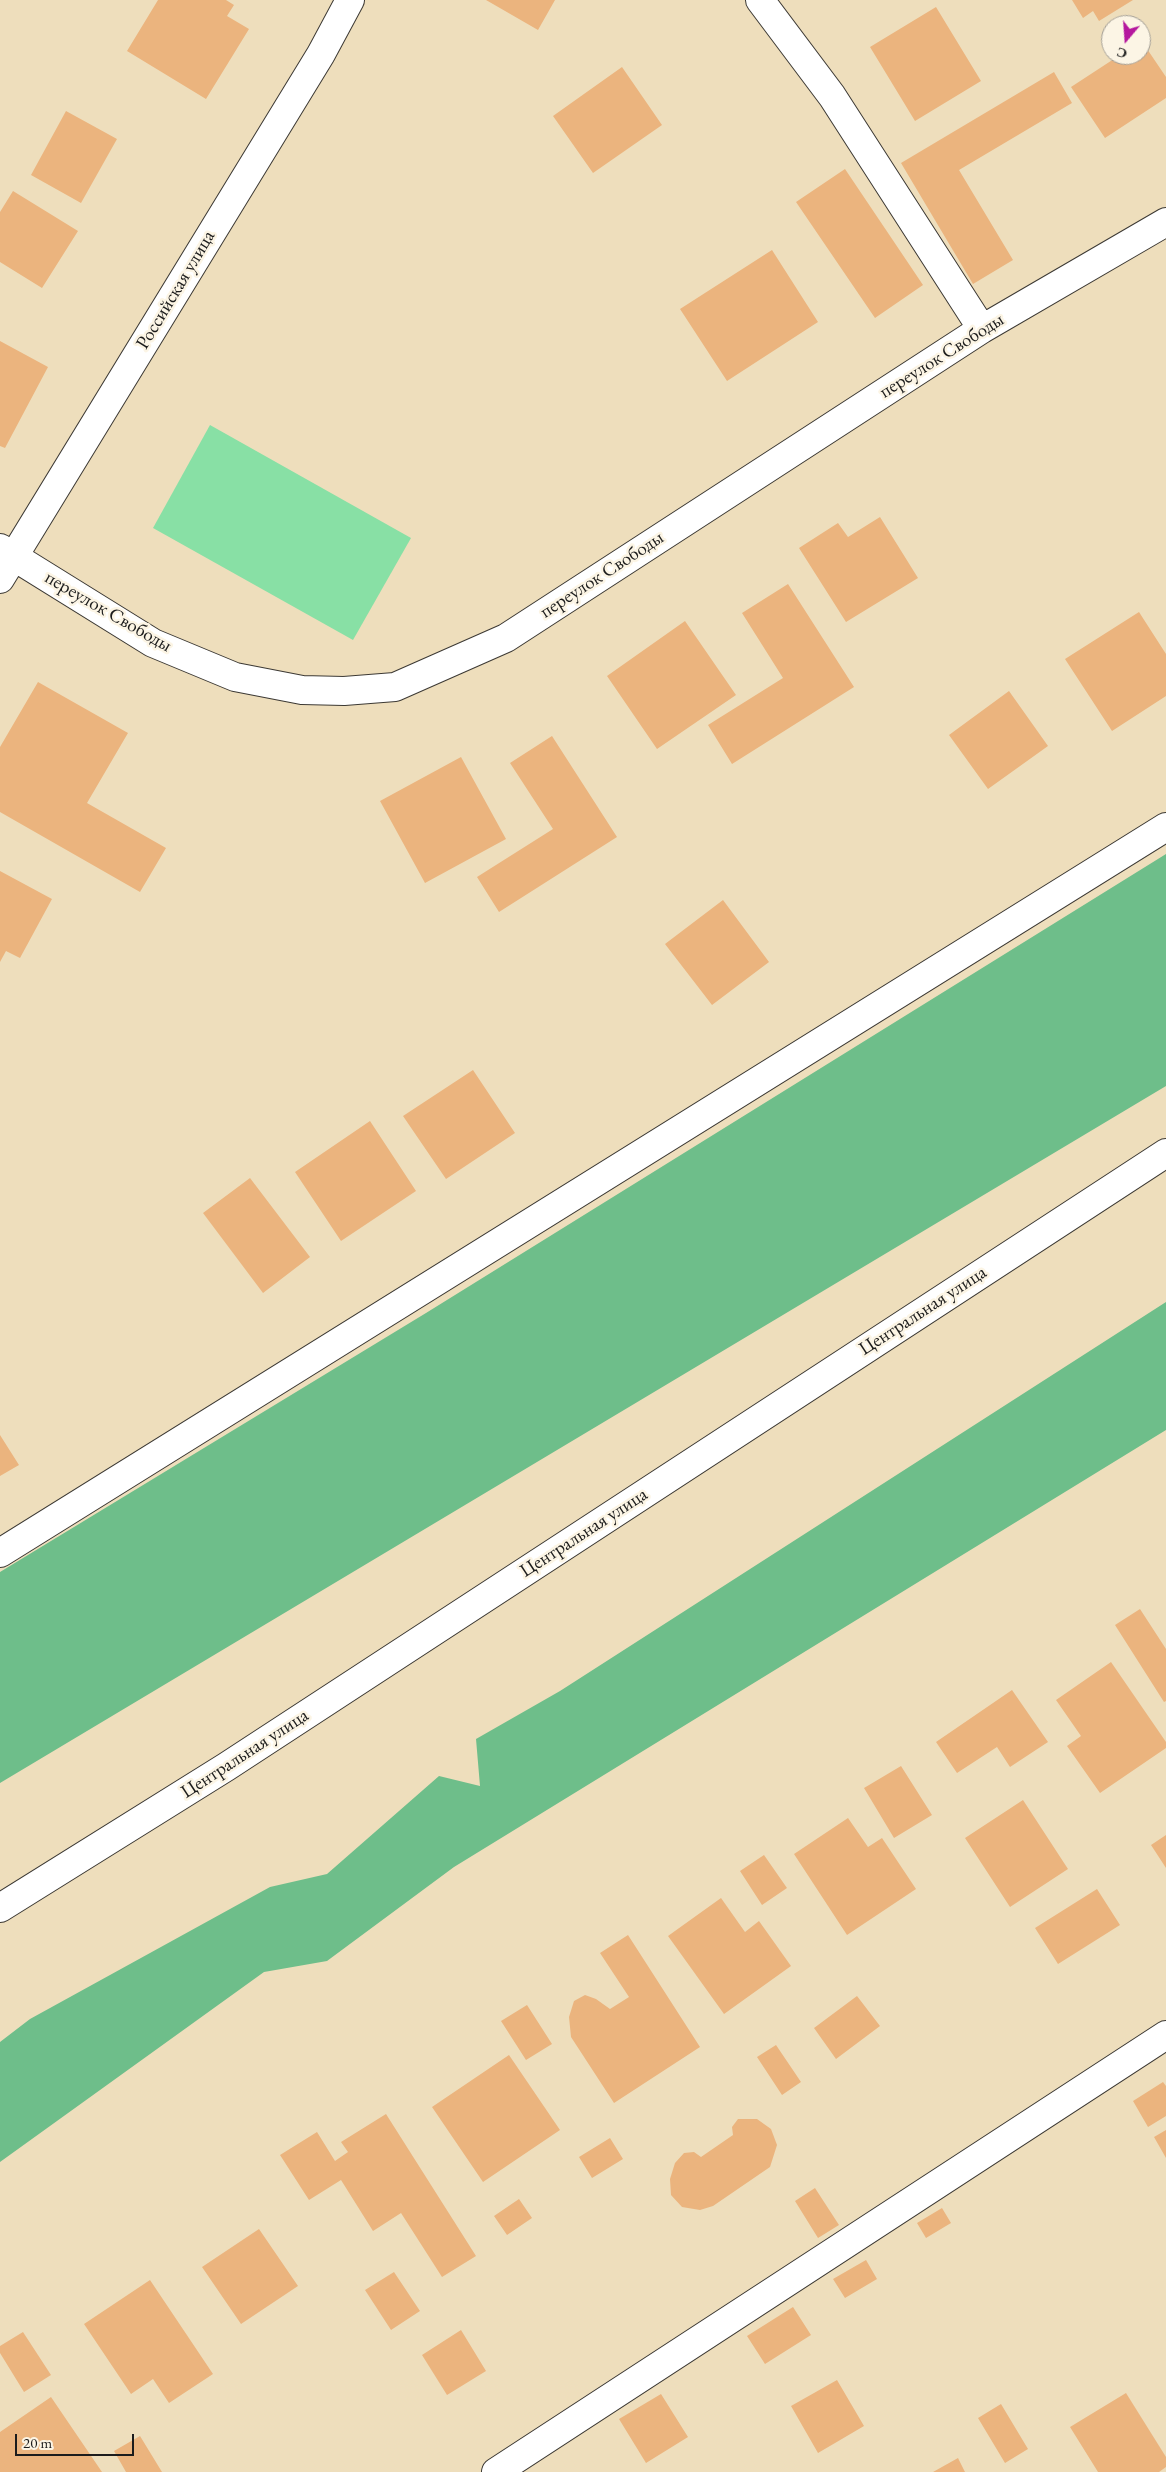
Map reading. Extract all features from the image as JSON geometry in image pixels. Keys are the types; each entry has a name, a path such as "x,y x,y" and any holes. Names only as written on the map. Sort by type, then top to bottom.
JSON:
{"street":[{"name":"Российская улица","path":"0,579 6,552 315,63 350,0"},
{"path":"760,0 832,96 982,329"},
{"name":"переулок Свободы","path":"6,552 153,643 235,677 302,690 344,691 394,687 506,638 982,329 1166,222"},
{"path":"0,1553 1166,827"},
{"name":"Центральная улица","path":"0,1908 234,1762 1166,1153"},
{"path":"496,2472 1166,2035"}],"green space":[{"path":"210,425 411,538 353,640 153,528"},
{"path":"1166,854 1166,1086 0,1783 0,1572 426,1313"},
{"path":"1166,1302 1166,1430 454,1867 327,1961 264,1972 0,2162 0,2042 30,2019 270,1887 327,1874 439,1776 480,1786 476,1739 560,1691"}],"building":[{"path":"158,0 226,0 234,5 227,16 249,29 206,99 127,51"},
{"path":"486,0 555,0 538,30"},
{"path":"1072,0 1133,0 1109,15 1101,15 1101,20 1099,21 1093,11 1083,18"},
{"path":"936,7 981,81 915,121 870,47"},
{"path":"1151,55 1166,77 1166,98 1105,138 1071,87 1105,65 1151,65"},
{"path":"622,67 662,125 593,173 553,116"},
{"path":"1054,72 1072,103 959,170 1013,260 973,284 901,163"},
{"path":"66,111 117,139 81,203 31,175"},
{"path":"845,169 923,285 875,318 796,202"},
{"path":"13,191 78,231 42,288 0,262 0,212"},
{"path":"772,250 818,322 727,381 680,309"},
{"path":"0,341 48,367 5,448 0,446"},
{"path":"880,517 918,578 846,622 799,548 838,523 848,537"},
{"path":"788,584 854,687 732,764 708,725 783,678 742,613"},
{"path":"1139,612 1166,654 1166,696 1112,731 1065,659"},
{"path":"685,621 736,695 657,749 607,676"},
{"path":"38,682 128,733 87,803 166,848 140,892 0,812 0,747"},
{"path":"1009,691 1048,746 988,789 949,735"},
{"path":"552,736 617,837 499,912 477,877 553,829 510,763"},
{"path":"461,757 506,839 425,883 380,801"},
{"path":"0,871 52,899 20,958 6,951 0,962"},
{"path":"723,900 769,962 712,1005 665,944"},
{"path":"473,1070 515,1133 446,1179 403,1116"},
{"path":"370,1121 416,1191 341,1241 295,1172"},
{"path":"250,1178 310,1257 263,1293 203,1213"},
{"path":"0,1435 19,1465 0,1476"},
{"path":"1140,1609 1166,1649 1166,1701 1164,1702 1115,1625"},
{"path":"1111,1662 1166,1742 1166,1748 1100,1793 1067,1746 1081,1736 1056,1700"},
{"path":"1012,1690 1048,1742 1010,1767 997,1747 957,1773 936,1742"},
{"path":"901,1766 932,1815 894,1838 864,1788"},
{"path":"1023,1800 1068,1869 1010,1907 965,1838"},
{"path":"848,1818 868,1847 882,1838 916,1889 847,1935 794,1854"},
{"path":"1166,1835 1166,1868 1151,1845"},
{"path":"764,1855 787,1888 762,1905 740,1871"},
{"path":"1097,1889 1120,1925 1058,1964 1035,1928"},
{"path":"721,1898 745,1932 759,1921 791,1966 724,2014 668,1936"},
{"path":"628,1935 700,2047 614,2103 571,2037 569,2017 574,2001 585,1995 596,1999 610,2009 629,1997 600,1953"},
{"path":"857,1996 880,2026 836,2059 814,2028"},
{"path":"527,2005 552,2044 526,2060 501,2021"},
{"path":"776,2045 801,2082 782,2095 757,2057"},
{"path":"509,2055 560,2130 483,2182 432,2107"},
{"path":"1163,2082 1166,2086 1166,2116 1148,2127 1133,2101"},
{"path":"386,2114 476,2256 442,2277 401,2213 373,2231 341,2180 309,2200 280,2155 317,2132 335,2161 348,2152 341,2142"},
{"path":"738,2119 757,2119 771,2129 777,2145 770,2167 713,2206 700,2210 682,2207 671,2195 670,2179 675,2163 684,2153 694,2152 701,2157 733,2135 732,2127"},
{"path":"1166,2130 1166,2158 1154,2137"},
{"path":"610,2138 623,2159 592,2178 579,2157"},
{"path":"815,2188 839,2225 818,2238 795,2201"},
{"path":"519,2199 532,2218 507,2235 494,2216"},
{"path":"942,2208 951,2223 926,2238 917,2223"},
{"path":"259,2229 298,2286 241,2324 202,2267"},
{"path":"866,2260 877,2279 845,2298 833,2279"},
{"path":"394,2272 420,2311 391,2330 365,2290"},
{"path":"150,2280 213,2374 169,2403 153,2379 131,2394 84,2324"},
{"path":"793,2307 811,2335 765,2364 747,2336"},
{"path":"461,2330 486,2371 447,2395 422,2355"},
{"path":"23,2332 51,2375 24,2392 0,2353 0,2346"},
{"path":"837,2380 864,2426 818,2453 791,2406"},
{"path":"1126,2393 1166,2457 1166,2467 1159,2472 1098,2472 1070,2427"},
{"path":"661,2394 688,2437 646,2463 619,2419"},
{"path":"51,2397 102,2472 0,2472 0,2432"},
{"path":"1001,2404 1028,2449 1005,2463 978,2418"},
{"path":"140,2436 162,2472 126,2472 114,2451"},
{"path":"958,2458 965,2472 933,2472"}]}
